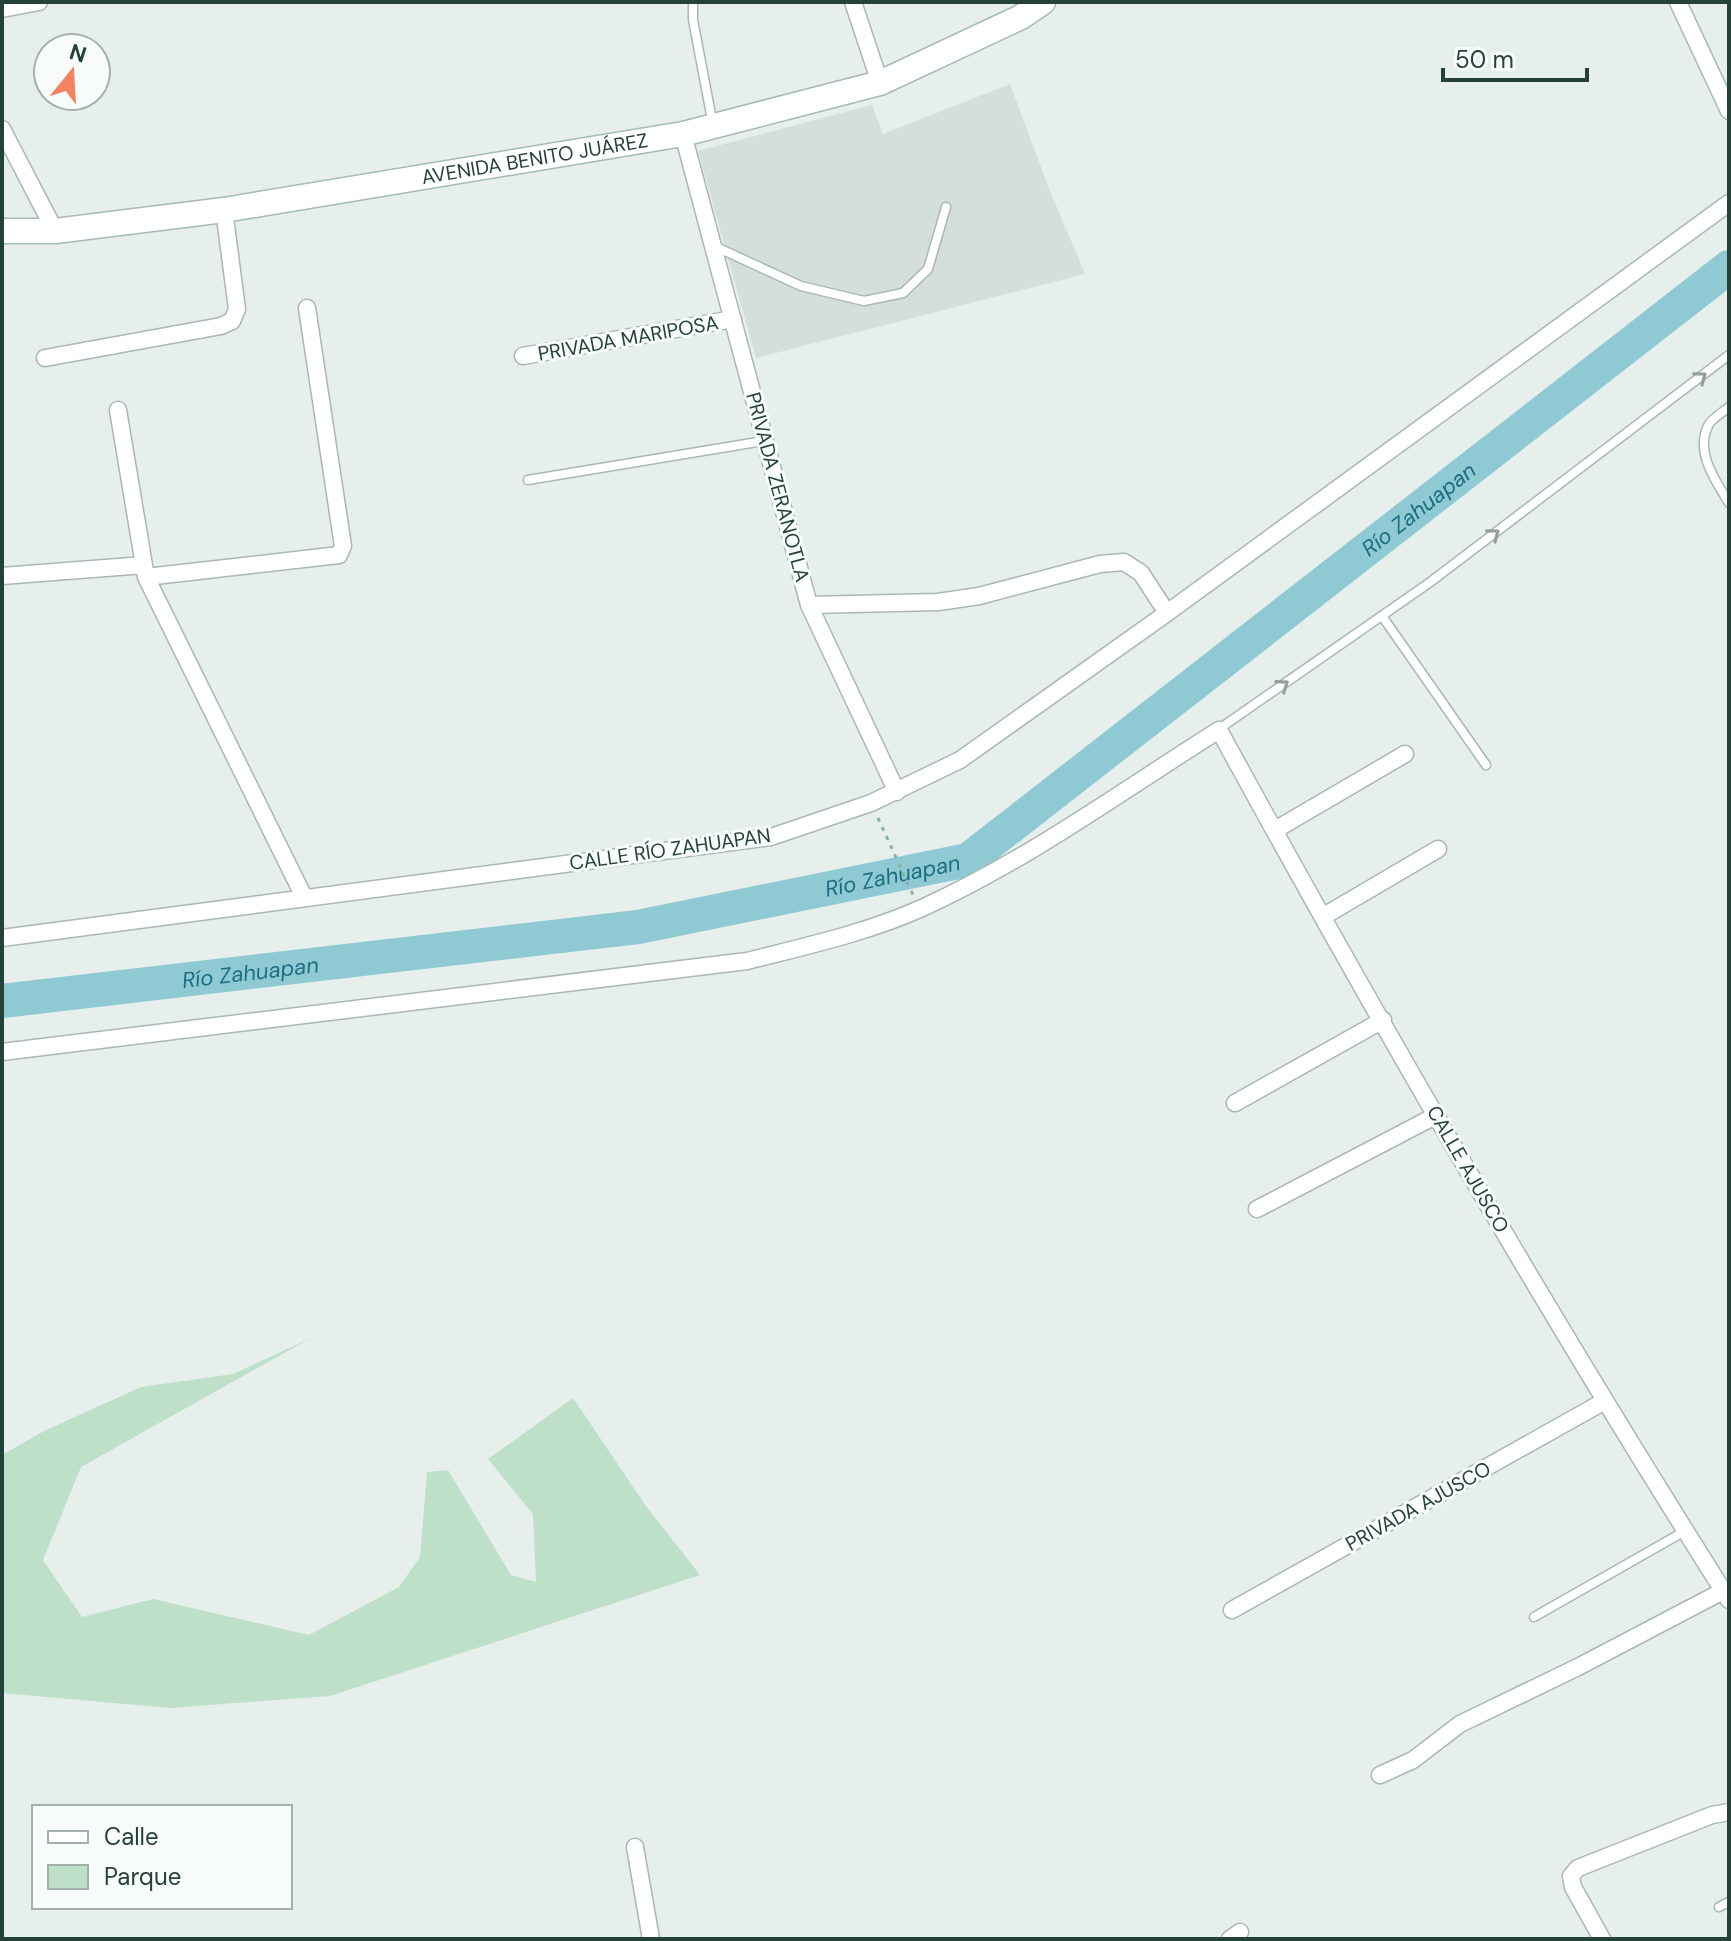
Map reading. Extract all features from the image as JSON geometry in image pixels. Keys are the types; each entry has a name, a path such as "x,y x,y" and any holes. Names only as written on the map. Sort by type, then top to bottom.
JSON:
{"main road":[{"name":"AVENIDA BENITO JUÁREZ","path":"2,231 55,231 224,210 683,134 880,83 1021,17 1043,2"}],"street":[{"path":"2,9 39,2"},
{"path":"853,2 880,83"},
{"path":"1678,2 1729,111"},
{"path":"2,129 7,148 55,231"},
{"name":"PRIVADA ZERANOTLA","path":"683,134 809,605 938,602 979,596 1100,564 1124,562 1141,573 1167,613"},
{"name":"CALLE RÍO ZAHUAPAN","path":"2,938 771,837 897,792 960,760 1729,203"},
{"path":"45,358 221,326 232,321 237,309 224,210"},
{"path":"2,576 145,571 339,555 343,546 307,308"},
{"name":"PRIVADA MARIPOSA","path":"523,356 733,319"},
{"path":"118,410 145,571 304,897"},
{"path":"809,605 897,792"},
{"path":"2,1052 747,961 863,931 986,877 1219,730"},
{"name":"CALLE AJUSCO","path":"1219,730 1603,1402 1726,1596"},
{"path":"1275,830 1405,754"},
{"path":"1324,916 1438,849"},
{"path":"1235,1103 1383,1020"},
{"path":"1257,1209 1437,1115"},
{"name":"PRIVADA AJUSCO","path":"1232,1610 1603,1402"},
{"path":"1380,1775 1413,1760 1460,1724 1726,1596"},
{"path":"1602,1939 1573,1887 1571,1876 1578,1868 1712,1815 1729,1812"},
{"path":"635,1847 651,1939"}],"lane":[{"path":"693,2 693,20 713,126"},
{"path":"713,246 801,286 864,301 903,293 928,269 946,207"},
{"path":"1219,730 1382,616 1729,355"},
{"path":"1729,407 1710,423 1703,446 1708,468 1729,503"},
{"path":"528,480 765,440"},
{"path":"1382,616 1486,765"},
{"path":"1534,1617 1685,1531"},
{"path":"1719,1907 1729,1902"}],"path":[{"path":"887,838 909,886"}],"shaded area":[{"path":"1010,84 1085,274 756,358 698,151 872,105 883,134"}],"green space":[{"path":"311,1338 81,1467 43,1560 82,1617 153,1599 309,1635 399,1587 420,1557 427,1472 448,1470 511,1575 536,1582 533,1514 488,1459 573,1398 646,1506 700,1575 330,1696 170,1708 2,1693 2,1455 44,1431 141,1387 233,1374"}],"waterway":[{"name":"Río Zahuapan","path":"2,1001 638,927 968,860 1729,267"}]}
